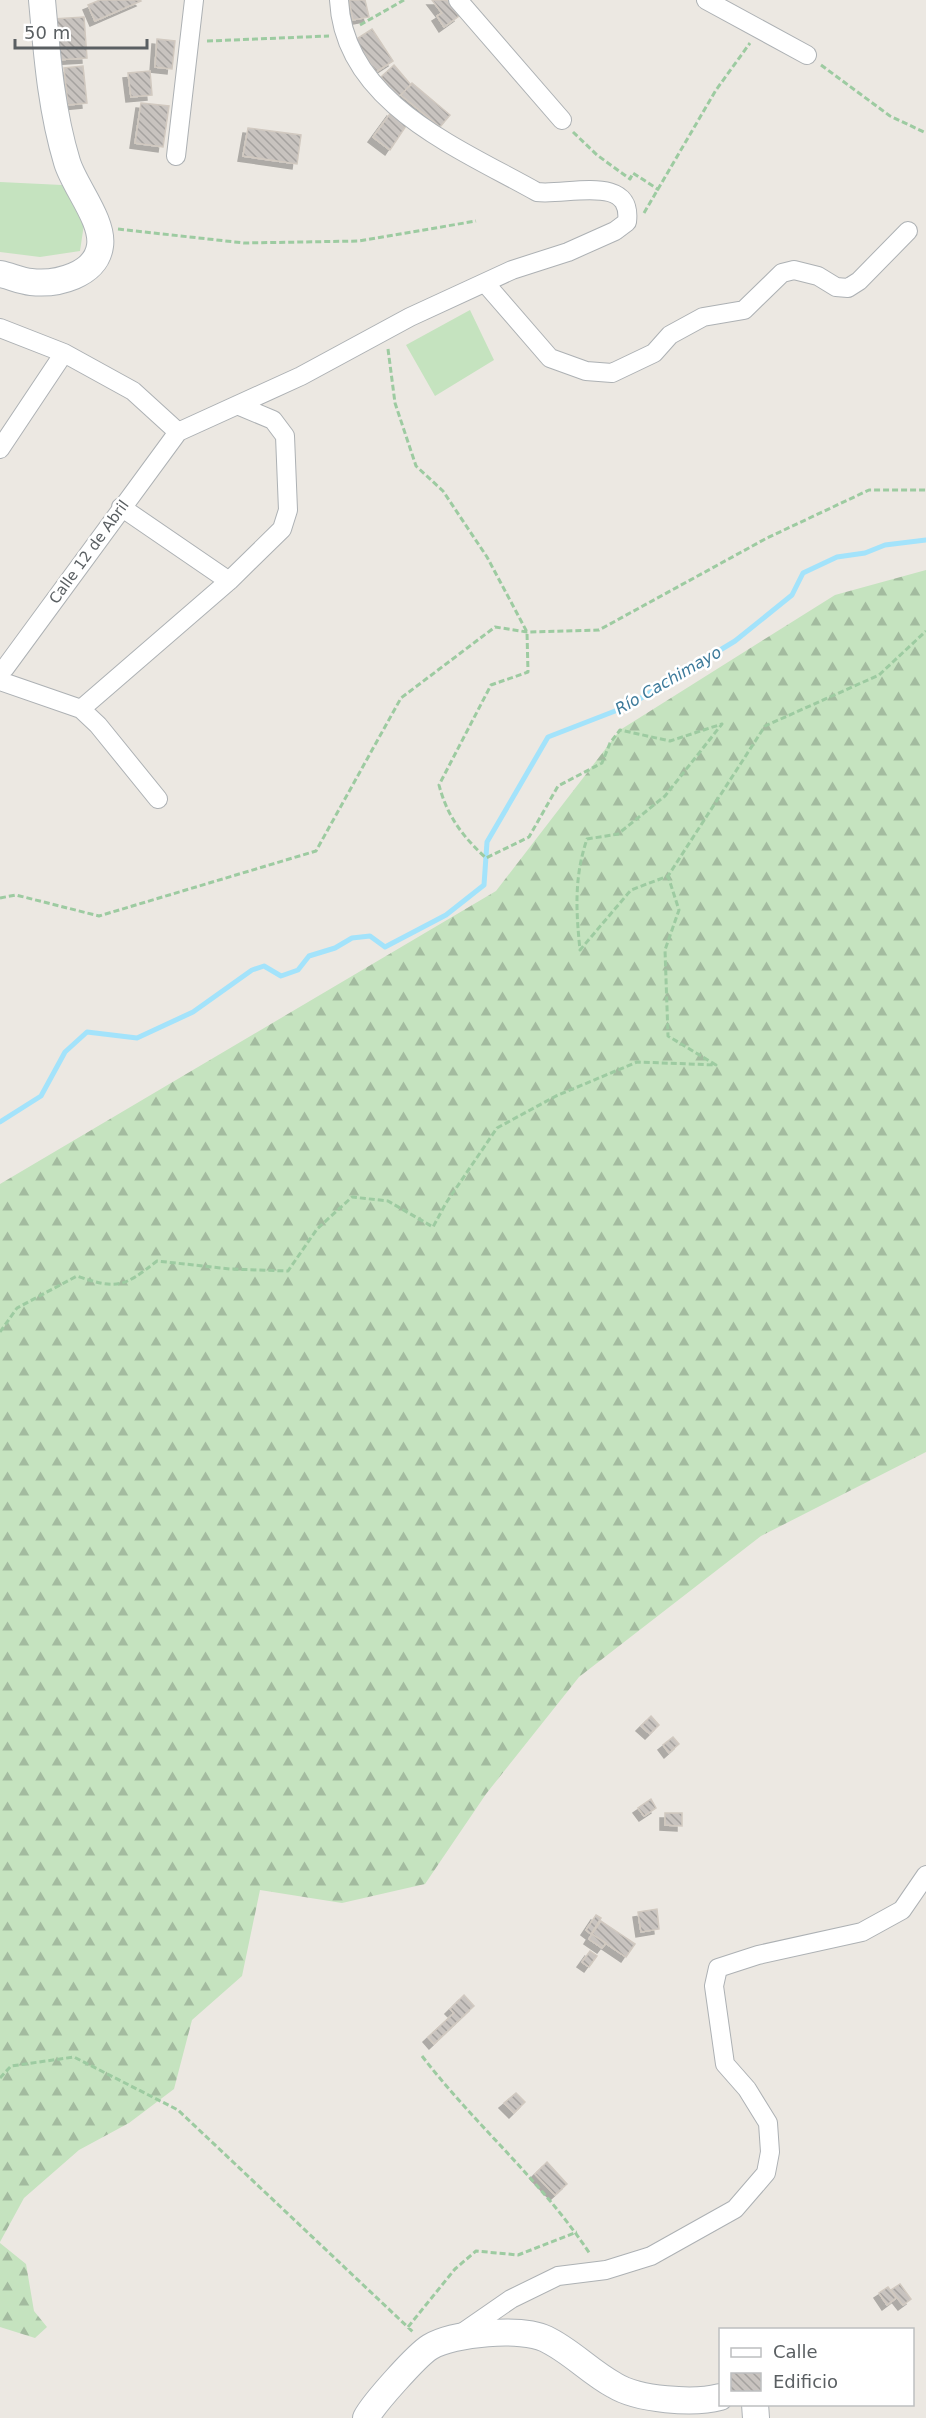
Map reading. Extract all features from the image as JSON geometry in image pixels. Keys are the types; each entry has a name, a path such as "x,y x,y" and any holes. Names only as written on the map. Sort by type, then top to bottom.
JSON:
{"street":[{"path":"0,274 32,282 70,278 94,264 101,244 99,228 68,164 52,104 42,0"},
{"path":"176,156 194,0"},
{"path":"0,328 64,353 134,391 178,432 301,376 385,329 512,270 568,252 615,231 627,222 628,208 621,197 607,190 555,194 537,192 411,121 368,80 343,35 339,0"},
{"path":"458,0 562,120"},
{"path":"706,0 759,31 807,55"},
{"path":"485,283 550,358 586,371 612,373 654,353 669,334 703,317 744,310 782,273 794,270 818,276 836,287 848,288 859,281 908,231"},
{"path":"0,449 64,353"},
{"path":"81,709 229,581 282,529 288,510 285,436 273,420 237,405"},
{"name":"Calle 12 de Abril","path":"0,671 5,668 178,432"},
{"path":"121,507 229,581"},
{"path":"0,681 81,709 98,725 158,799"},
{"path":"366,2418 441,2343 511,2299 558,2276 606,2270 651,2256 735,2209 766,2173 770,2152 768,2123 747,2088 725,2064 714,1986 718,1968 758,1955 862,1932 902,1910 926,1875"},
{"path":"441,2343 511,2332 529,2334 544,2338 564,2349 615,2386 638,2393 702,2402 719,2397"}],"path":[{"path":"190,42 343,35 404,0"},
{"path":"562,120 597,155 630,179 633,173 659,190 716,90 759,31"},
{"path":"807,55 890,116 926,133"},
{"path":"99,228 244,243 359,241 476,221"},
{"path":"385,329 394,403 416,466 443,491 487,556 527,632 528,672 491,686 439,785 444,807 465,838 486,858 529,837 558,786 602,763 610,742 620,730 670,741 722,724 664,796 618,834 587,839 580,861 576,888 580,950 631,890 668,876 765,726 879,675 926,631"},
{"path":"0,898 16,895 99,916 316,850 402,698 495,627 527,632 599,630 767,538 869,490 926,490"},
{"path":"0,1332 18,1308 77,1276 107,1286 135,1278 157,1261 230,1269 288,1271 317,1229 352,1197 388,1201 433,1227 446,1203 497,1128 556,1096 637,1062 716,1065 668,1036 665,950 679,910 668,876"},
{"path":"422,2056 578,2232 589,2253 606,2270"},
{"path":"0,2078 11,2066 74,2057 178,2110 408,2327 441,2343"},
{"path":"408,2327 455,2269 476,2251 518,2255 578,2232"}],"green space":[{"path":"0,182 62,185 84,224 80,251 40,257 0,252"},
{"path":"470,310 494,360 435,396 406,345"},
{"path":"926,570 926,1452 761,1536 579,1677 486,1794 425,1884 342,1903 260,1890 242,1976 192,2020 174,2089 129,2123 79,2150 24,2198 0,2242 0,1184 496,891 620,730 835,595"},
{"path":"0,2243 26,2264 34,2311 47,2327 35,2338 0,2327"}],"building":[{"path":"100,0 141,1 95,21 88,5"},
{"path":"349,0 365,0 369,17 353,20"},
{"path":"432,0 447,0 459,16 444,27 437,16 442,13"},
{"path":"84,17 87,58 55,60 53,19"},
{"path":"372,29 393,61 376,72 355,40"},
{"path":"157,39 175,41 172,69 155,67"},
{"path":"394,65 411,85 398,97 381,77"},
{"path":"83,66 87,103 68,105 64,68"},
{"path":"150,71 152,95 131,97 128,73"},
{"path":"412,83 450,115 440,127 401,95"},
{"path":"141,103 169,106 163,147 135,143"},
{"path":"392,111 408,123 390,150 373,137"},
{"path":"248,128 301,135 297,164 243,156"},
{"path":"651,1716 659,1725 650,1734 641,1726"},
{"path":"673,1737 679,1744 669,1753 663,1745"},
{"path":"651,1799 656,1808 644,1816 638,1808"},
{"path":"665,1813 682,1813 682,1826 665,1825"},
{"path":"657,1909 659,1929 641,1932 638,1912"},
{"path":"596,1915 601,1918 591,1934 586,1930"},
{"path":"601,1921 635,1944 626,1957 592,1934"},
{"path":"592,1934 606,1943 602,1948 589,1939"},
{"path":"590,1951 597,1956 589,1967 582,1962"},
{"path":"464,1995 474,2006 434,2044 428,2037 454,2013 450,2009"},
{"path":"516,2093 525,2102 514,2113 504,2103"},
{"path":"547,2162 567,2184 555,2195 535,2174"},
{"path":"900,2284 911,2299 903,2305 891,2290"},
{"path":"888,2287 896,2298 887,2305 879,2293"}],"waterway":[{"name":"Río Cachimayo","path":"0,1122 41,1096 65,1052 87,1032 137,1038 193,1012 252,970 264,966 281,976 298,970 309,956 335,948 352,938 370,936 385,947 446,915 484,885 487,842 548,737 628,706 735,641 792,595 803,573 837,557 865,553 885,545 926,540"}]}
